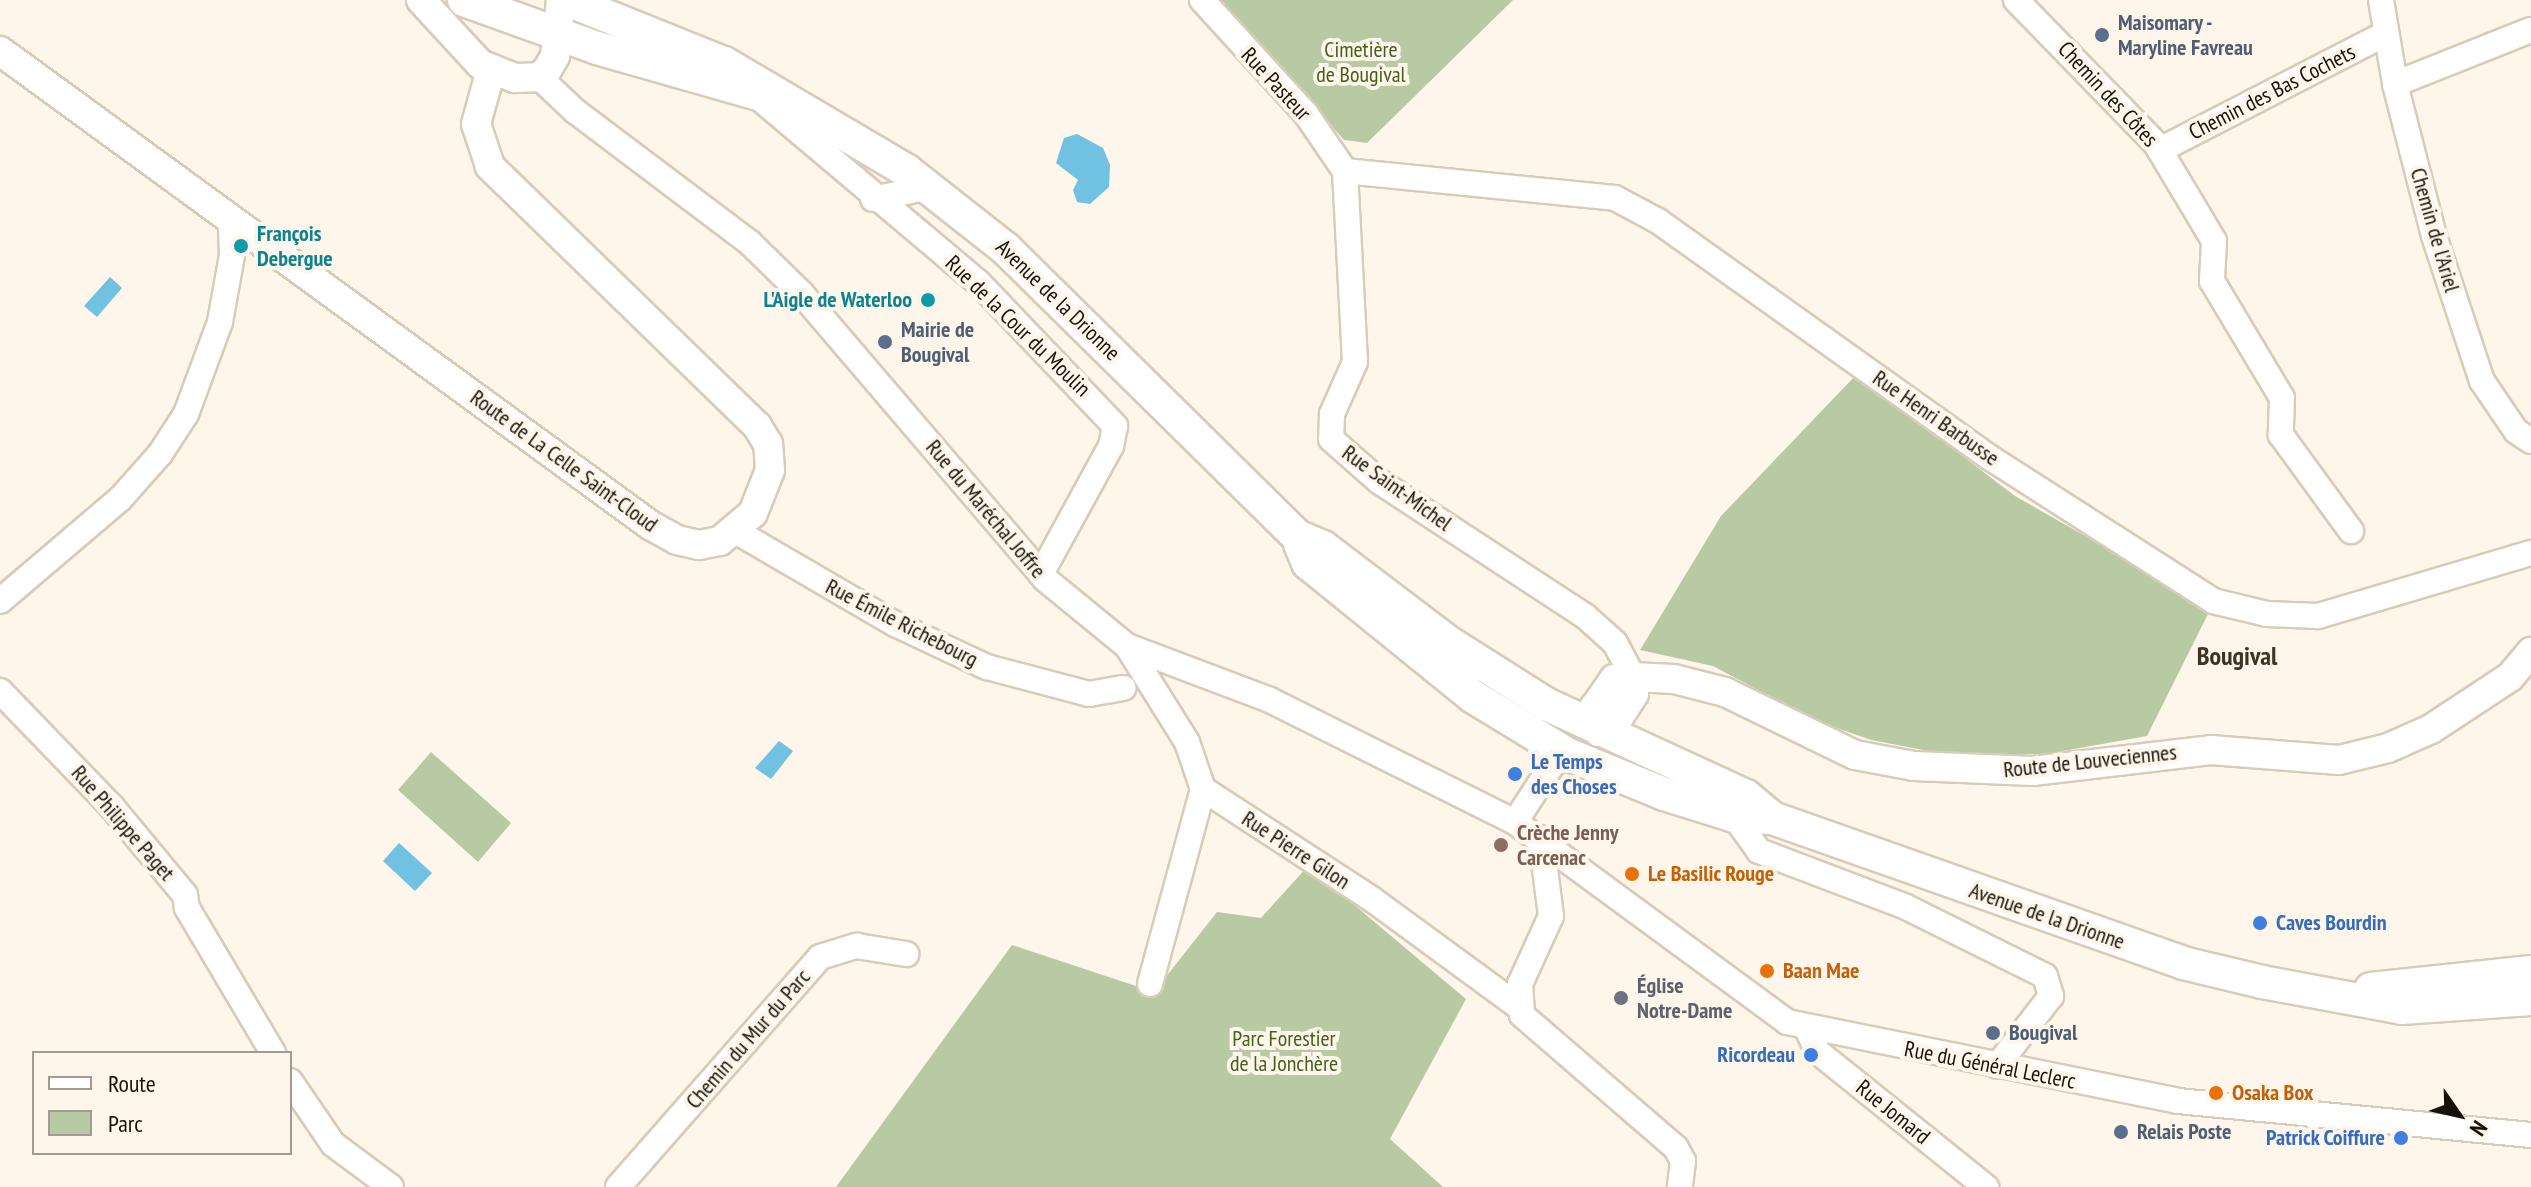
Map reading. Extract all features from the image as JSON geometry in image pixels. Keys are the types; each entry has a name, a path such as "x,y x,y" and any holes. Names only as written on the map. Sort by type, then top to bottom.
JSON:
{"main road":[{"name":"Avenue de la Drionne","path":"564,0 724,63 930,187 1018,260 1297,536 1323,547 1492,672 1599,732 1746,796 1772,818"},
{"name":"Avenue de la Drionne","path":"471,2 513,17 551,56 597,48 789,103"},
{"name":"Avenue de la Drionne","path":"1297,536 1308,563 1383,627 1472,696 1567,754 1734,816 1772,818 2183,963 2402,1008 2531,999"},
{"path":"1567,754 1599,732"},
{"name":"Avenue de la Drionne","path":"2328,993 2531,972"}],"street":[{"path":"421,0 458,41 491,70"},
{"path":"491,70 551,56 564,0"},
{"name":"Rue Pasteur","path":"1202,0 1306,114 1354,173"},
{"name":"Chemin des Côtes","path":"2016,0 2160,150 2214,241 2212,281 2282,398 2281,435 2351,531"},
{"name":"Chemin de l'Ariel","path":"2381,0 2395,84 2434,236 2482,381 2516,431 2531,441"},
{"path":"458,41 471,2"},
{"path":"2395,84 2531,30"},
{"name":"Chemin des Bas Cochets","path":"2160,150 2385,34"},
{"name":"Route de La Celle Saint-Cloud","path":"0,51 650,525 677,540 699,545 737,532"},
{"name":"Rue du Maréchal Joffre","path":"551,56 760,253 1041,574 1127,646 1270,700 1515,822"},
{"path":"491,70 476,124 490,166 757,426 768,444 770,470 763,492 737,532"},
{"name":"Rue de la Cour du Moulin","path":"752,92 873,199 978,282 1115,426 1111,446 1041,574"},
{"name":"Rue Henri Barbusse","path":"1354,173 1615,198 1658,221 1989,457 2213,601 2267,614 2318,616 2531,553"},
{"name":"Rue Saint-Michel","path":"1354,173 1355,362 1332,414 1331,439 1380,482 1585,616 1615,643 1633,677"},
{"path":"873,199 930,187"},
{"path":"0,601 120,499 160,454 186,414 220,322 232,255 231,217"},
{"name":"Rue Émile Richebourg","path":"737,532 895,624 987,667 1089,694 1123,688"},
{"path":"1127,646 1187,742 1203,789 1150,984"},
{"name":"Route de Louveciennes","path":"1633,677 1701,683 1855,755 1914,766 2033,771 2211,750 2339,760 2388,748 2431,729 2510,677 2531,652"},
{"path":"1599,732 1629,703 1634,694 1633,677"},
{"name":"Rue Philippe Paget","path":"0,691 112,807 185,895 187,908 272,1051"},
{"path":"1515,822 1552,765 1567,754"},
{"name":"Rue Pierre Gilon","path":"1203,789 1373,900 1519,1007 1528,1024 1676,1148 1683,1161 1680,1187"},
{"path":"1734,816 1759,851 1904,906 2045,976 2051,996 1997,1066"},
{"name":"Rue du Général Leclerc","path":"1515,822 1541,838 1787,1022 1808,1031 2178,1101 2531,1135"},
{"path":"1519,1007 1520,984 1551,916 1541,838"},
{"name":"Chemin du Mur du Parc","path":"618,1187 820,957 857,946 906,954"},
{"name":"Rue Jomard","path":"1808,1031 1818,1052 1986,1187"},
{"path":"292,1084 333,1144 391,1187"}],"green space":[{"name":"Cimetière de Bougival","path":"1221,0 1513,0 1367,143 1344,140"},
{"path":"1856,375 2015,496 2211,608 2147,736 2046,754 1944,754 1871,740 1817,721 1713,666 1640,650 1721,516"},
{"path":"431,752 511,823 478,862 398,790"},
{"name":"Parc Forestier de la Jonchère","path":"1308,866 1466,999 1390,1139 1443,1187 836,1187 1012,945 1154,992 1217,912 1261,918"}],"water":[{"path":"1077,134 1103,148 1110,165 1109,187 1090,204 1077,202 1073,190 1078,180 1056,163 1064,138"},
{"path":"110,277 122,288 97,317 84,306"},
{"path":"779,741 793,751 771,779 755,768"},
{"path":"399,843 432,873 415,891 383,861"}],"place":[{"name":"Maisomary - Maryline Favreau","path":"2102,35"},
{"name":"François Debergue","path":"241,246"},
{"name":"L'Aigle de Waterloo","path":"928,300"},
{"name":"Mairie de Bougival","path":"885,342"},
{"name":"Le Temps des Choses","path":"1515,774"},
{"name":"Crèche Jenny Carcenac","path":"1501,845"},
{"name":"Le Basilic Rouge","path":"1632,874"},
{"name":"Caves Bourdin","path":"2260,923"},
{"name":"Baan Mae","path":"1767,971"},
{"name":"Église Notre-Dame","path":"1621,998"},
{"name":"Bougival","path":"1993,1033"},
{"name":"Ricordeau","path":"1811,1055"},
{"name":"Osaka Box","path":"2216,1093"},
{"name":"Relais Poste","path":"2121,1132"},
{"name":"Patrick Coiffure","path":"2401,1138"}],"district":[{"name":"Bougival","path":"2237,656"}]}
